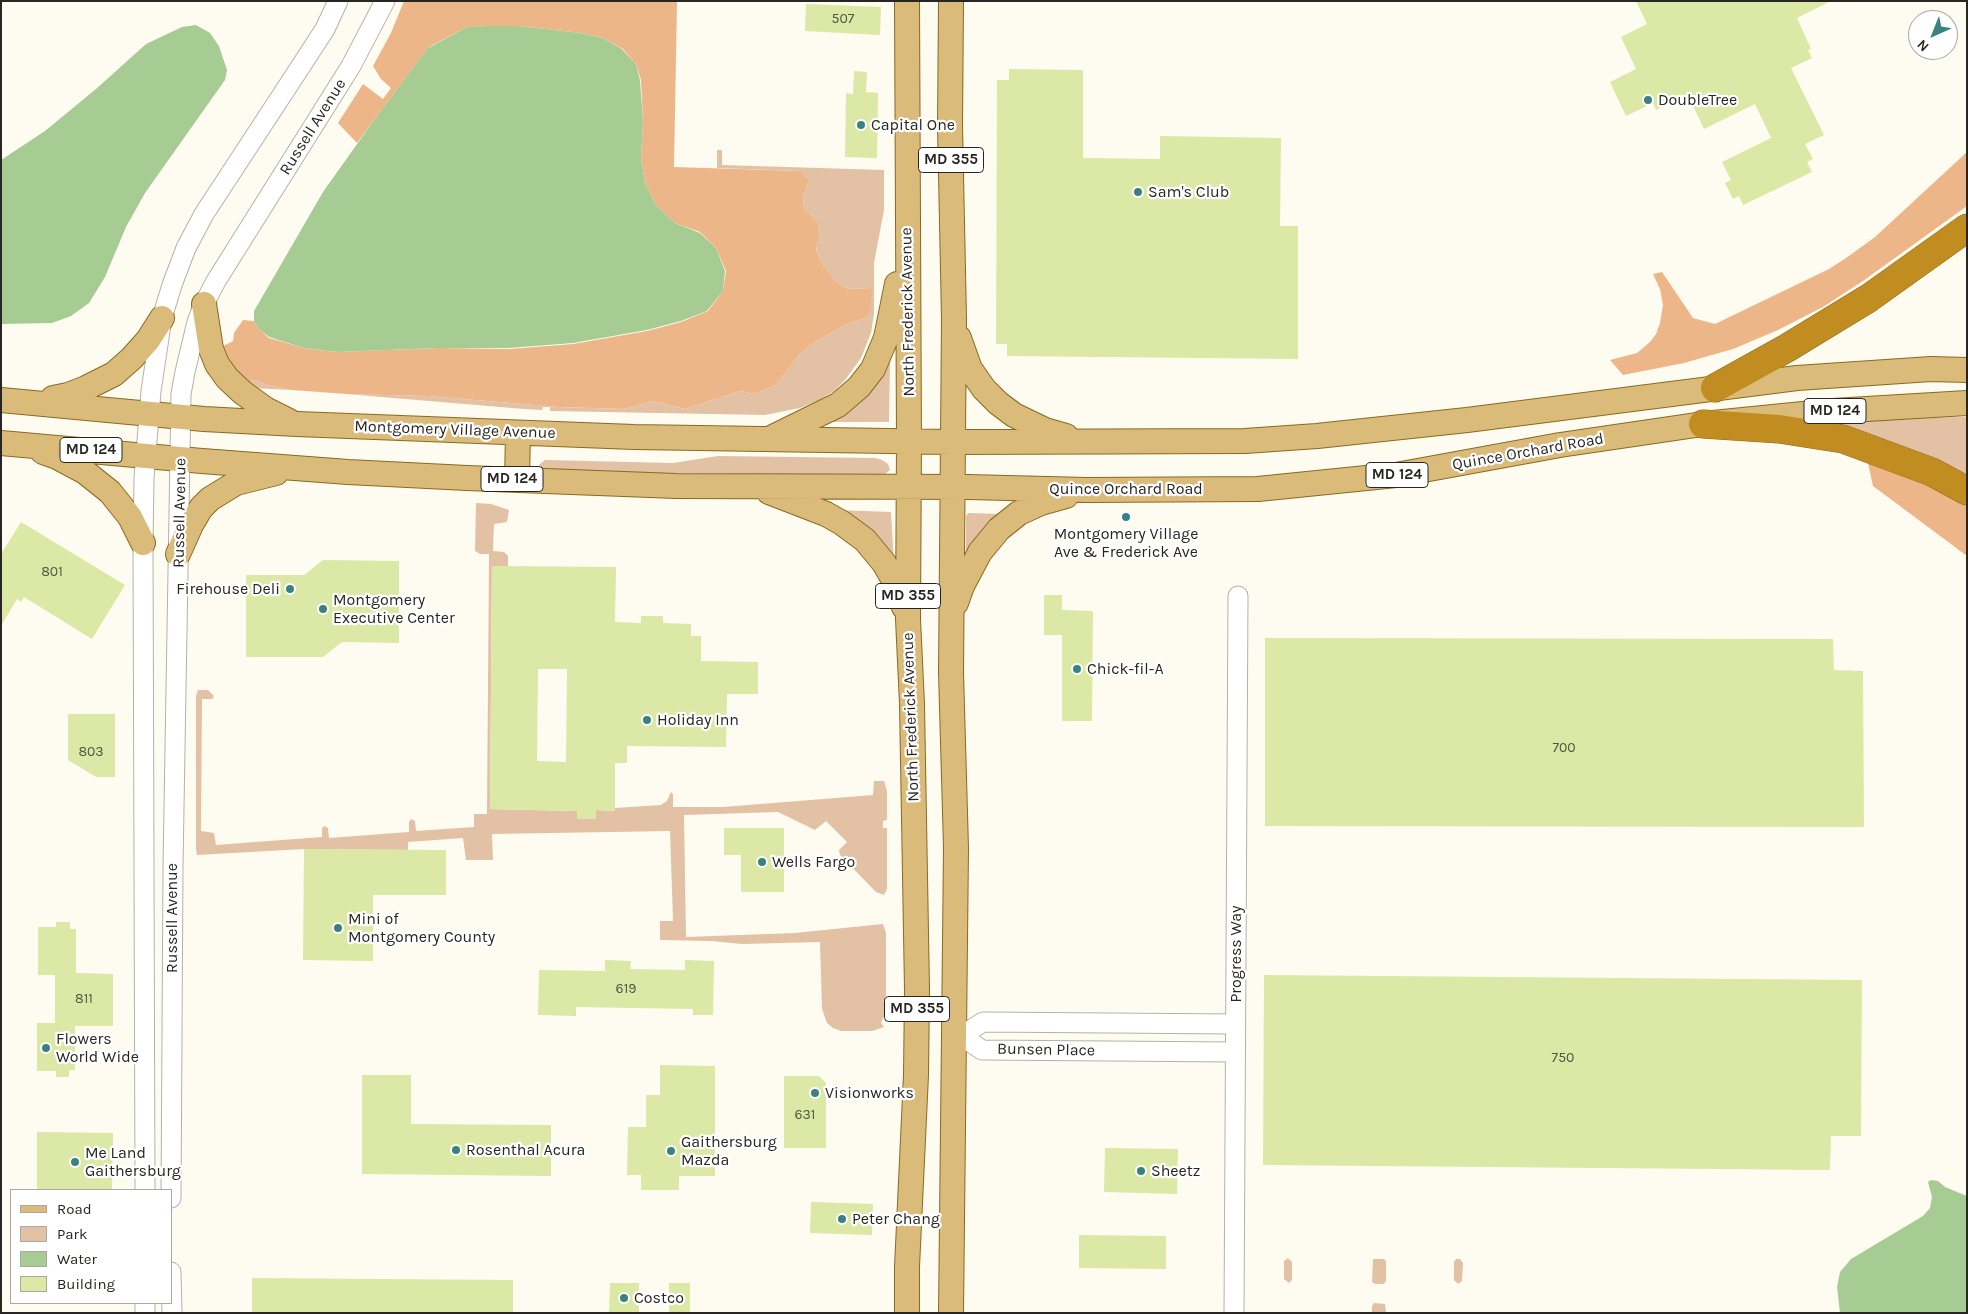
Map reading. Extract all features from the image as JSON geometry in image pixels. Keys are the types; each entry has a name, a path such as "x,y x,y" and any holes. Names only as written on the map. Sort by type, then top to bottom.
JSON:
{"highway":[{"path":"1715,388 1787,348 1869,298 1967,228"},
{"path":"1703,424 1779,429 1843,439 1932,472 1967,491"}],"main road":[{"name":"North Frederick Avenue","path":"906,1 909,442 908,619 918,990 907,1267 907,1313"},
{"name":"MD 355","path":"951,1 950,126 954,319 951,672 956,848 951,1313"},
{"path":"765,440 800,425 838,405 859,387 873,368 886,338 894,303 902,250 907,193"},
{"path":"204,304 210,349 226,378 243,394 267,410 297,424"},
{"path":"34,401 68,395 114,374 148,340 162,318"},
{"path":"954,319 962,349 970,369 998,403 1014,415 1045,430 1087,442"},
{"name":"MD 124","path":"909,442 1245,441 1316,436 1551,410 1715,388 1816,377 1931,369 1967,370"},
{"name":"Montgomery Village Avenue","path":"1,400 34,401 181,417 297,424 518,433 909,442"},
{"name":"Quince Orchard Road","path":"909,487 1087,490 1258,489 1396,475 1560,445 1703,424 1832,411 1967,403"},
{"path":"517,480 518,433"},
{"path":"12,444 64,461 85,472 110,492 130,517 143,542"},
{"name":"MD 124","path":"12,444 310,469 517,480 676,486 909,487"},
{"path":"178,554 191,525 201,508 210,499 236,483 270,474 310,469"},
{"path":"750,486 788,498 826,514 865,540 875,550 894,582 908,619"},
{"path":"952,614 962,586 980,552 1000,529 1018,514 1041,503 1087,490"}],"street":[{"name":"Russell Avenue","path":"145,1189 143,542 149,413 162,318 186,248 204,214 299,69 324,29 338,1"},
{"name":"Russell Avenue","path":"171,1189 172,867 181,417 182,394 190,346 204,304 242,239 351,66 386,1"},
{"name":"Progress Way","path":"1234,1313 1238,596"},
{"name":"Bunsen Place","path":"1235,1024 983,1022 960,1036 982,1050 1235,1052"}],"green space":[{"path":"717,150 722,150 722,165 884,170 884,210 874,263 874,314 871,333 861,358 845,380 834,391 800,408 765,415 550,411 550,407 543,407 542,410 524,409 346,394 428,396 559,407 623,409 654,401 685,409 740,391 756,394 777,384 799,355 813,343 845,325 867,317 872,288 847,289 836,281 821,262 816,247 820,234 818,222 804,208 803,197 809,180 801,171 717,168"},
{"path":"890,358 889,422 828,422"},
{"path":"257,380 266,385 292,390 252,388 244,382"},
{"path":"1967,417 1967,480 1818,422 1874,418"},
{"path":"718,456 875,458 888,464 890,470 885,474 859,475 661,473 542,469 539,465 545,460 673,463"},
{"path":"476,503 491,504 509,510 507,522 494,524 493,551 504,552 508,556 508,566 492,566 490,809 577,811 577,819 596,819 596,810 615,811 615,808 661,805 667,801 671,792 673,794 673,807 723,807 873,795 874,781 884,781 887,791 887,820 883,821 883,828 887,828 887,889 884,895 876,892 840,855 839,850 847,842 826,821 815,830 778,812 684,815 686,937 795,933 883,924 886,933 886,1000 885,1014 881,1023 884,1027 872,1031 841,1031 827,1023 822,1009 820,942 742,944 660,940 660,921 673,921 670,831 492,834 493,860 466,860 463,838 408,842 408,850 304,849 197,855 196,696 198,690 208,690 214,696 212,699 202,699 201,831 214,833 216,845 322,837 322,828 324,826 328,828 329,838 409,832 409,822 411,819 415,821 416,831 474,827 474,814 487,814 489,554 480,554 475,551"},
{"path":"836,510 891,512 894,563"},
{"path":"968,513 1001,514 966,554 966,516"},
{"path":"1288,1258 1292,1262 1292,1280 1289,1283 1284,1279 1284,1261"},
{"path":"1373,1259 1384,1259 1386,1261 1386,1281 1384,1284 1372,1282"},
{"path":"1456,1259 1460,1259 1463,1263 1462,1281 1458,1284 1454,1280 1454,1262"},
{"path":"1374,1303 1385,1304 1386,1313 1372,1313"}],"shaded area":[{"path":"404,1 677,1 674,167 801,171 809,180 803,197 804,208 818,222 820,234 816,248 821,262 836,281 847,289 872,288 871,306 867,317 845,325 813,343 799,355 777,384 756,394 740,391 685,409 654,401 623,409 559,407 428,396 346,394 292,390 266,385 257,380 244,382 220,351 223,346 233,341 234,333 243,320 254,321 259,329 269,338 304,348 335,352 438,348 509,349 573,344 647,331 681,322 708,311 723,291 726,271 716,248 700,232 675,223 656,205 645,183 641,159 643,121 641,80 636,64 623,49 603,38 581,33 519,26 467,27 429,47 357,143 338,123 363,84 383,99 391,88 381,79 373,66 391,33"},
{"path":"1967,152 1967,206 1863,281 1823,307 1778,330 1733,349 1684,363 1623,375 1610,360 1637,353 1656,334 1663,305 1660,289 1653,274 1662,272 1693,318 1715,324 1829,269 1849,256 1875,237"},
{"path":"1867,459 1902,472 1967,503 1967,556 1873,486"}],"water":[{"path":"196,25 210,33 219,46 227,70 225,80 145,193 126,227 105,277 89,303 71,316 52,323 1,324 1,160 45,131 146,44 182,27"},
{"path":"519,26 581,33 603,38 622,49 636,64 640,80 643,121 641,159 645,183 656,205 675,223 700,233 716,248 725,271 723,291 707,311 681,321 647,330 573,343 509,348 438,348 336,352 304,348 269,337 259,329 254,321 254,311 323,192 428,48 467,27"},
{"path":"1931,1180 1938,1181 1945,1187 1967,1196 1967,1313 1840,1313 1837,1287 1840,1272 1851,1259 1923,1216 1930,1208 1932,1197 1928,1182"}],"building":[{"name":"DoubleTree","path":"1636,1 1831,1 1797,18 1811,49 1808,50 1812,58 1791,68 1824,135 1805,144 1813,159 1807,162 1812,172 1743,205 1739,196 1733,199 1725,183 1731,180 1722,162 1771,138 1755,104 1704,129 1688,95 1656,110 1653,103 1626,116 1610,82 1636,69 1621,37 1647,24"},
{"path":"806,4 881,7 880,35 805,31"},
{"name":"Sam's Club","path":"1009,69 1083,70 1083,158 1160,159 1160,136 1281,138 1280,226 1298,226 1298,359 1007,356 1007,344 996,344 997,80 1009,80"},
{"name":"Capital One","path":"854,71 867,72 866,92 878,93 877,158 845,157 846,93 853,94"},
{"path":"21,522 125,585 92,639 24,597 21,602 17,599 1,626 1,554"},
{"name":"Montgomery Executive Center","path":"323,560 399,561 399,643 342,642 323,657 246,657 246,575 304,575"},
{"path":"492,566 616,567 615,622 641,623 641,616 663,616 663,623 691,624 691,636 701,636 701,661 758,662 758,694 727,694 726,747 627,746 627,763 615,763 615,811 596,810 596,819 577,819 577,811 490,809","holes":["538,669 567,669 566,762 537,761"]},
{"name":"Chick-fil-A","path":"1044,595 1062,595 1062,610 1093,611 1092,721 1062,721 1062,635 1044,635"},
{"path":"1265,638 1833,639 1834,670 1863,671 1864,827 1265,826"},
{"path":"68,714 115,714 115,777 96,777 68,760"},
{"path":"724,828 784,828 784,892 741,892 741,855 724,855"},
{"name":"Mini of Montgomery County","path":"304,849 446,850 446,895 373,895 373,961 303,960"},
{"path":"56,922 70,922 70,929 76,929 76,973 113,974 113,1026 75,1026 75,1070 69,1070 69,1077 56,1077 56,1071 37,1071 37,1023 55,1023 55,975 38,975 38,927 56,927"},
{"path":"605,960 631,961 630,969 685,970 685,960 714,961 713,1015 693,1015 693,1009 576,1007 576,1016 538,1015 539,970 605,971"},
{"path":"1264,975 1862,980 1861,1136 1831,1136 1830,1170 1263,1165"},
{"name":"Gaithersburg Mazda","path":"660,1065 715,1066 715,1176 679,1176 679,1190 641,1190 641,1175 627,1175 628,1127 646,1127 646,1095 660,1095"},
{"name":"Rosenthal Acura","path":"362,1075 411,1075 411,1124 551,1125 551,1176 362,1174"},
{"path":"784,1076 819,1076 826,1083 826,1148 784,1148"},
{"name":"Me Land Gaithersburg","path":"37,1132 113,1133 112,1189 37,1189"},
{"name":"Sheetz","path":"1105,1148 1178,1149 1177,1194 1104,1192"},
{"name":"Peter Chang","path":"811,1202 873,1204 872,1235 810,1233"},
{"path":"1079,1235 1166,1236 1166,1269 1079,1268"},
{"path":"252,1278 513,1280 513,1313 252,1313"},
{"name":"Costco","path":"610,1283 639,1283 639,1313 609,1313"},
{"name":"Costco","path":"669,1283 690,1283 690,1313 669,1313"}],"place":[{"name":"DoubleTree","path":"1648,100"},
{"name":"Capital One","path":"861,125"},
{"name":"Sam's Club","path":"1138,192"},
{"name":"Montgomery Village Ave & Frederick Ave","path":"1126,517"},
{"name":"Firehouse Deli","path":"290,589"},
{"name":"Montgomery Executive Center","path":"323,609"},
{"name":"Chick-fil-A","path":"1077,669"},
{"name":"Holiday Inn","path":"647,720"},
{"name":"Wells Fargo","path":"762,862"},
{"name":"Mini of Montgomery County","path":"338,928"},
{"name":"Flowers World Wide","path":"46,1048"},
{"name":"Visionworks","path":"815,1093"},
{"name":"Rosenthal Acura","path":"456,1150"},
{"name":"Gaithersburg Mazda","path":"671,1151"},
{"name":"Me Land Gaithersburg","path":"75,1162"},
{"name":"Sheetz","path":"1141,1171"},
{"name":"Peter Chang","path":"842,1219"},
{"name":"Costco","path":"624,1298"}]}
